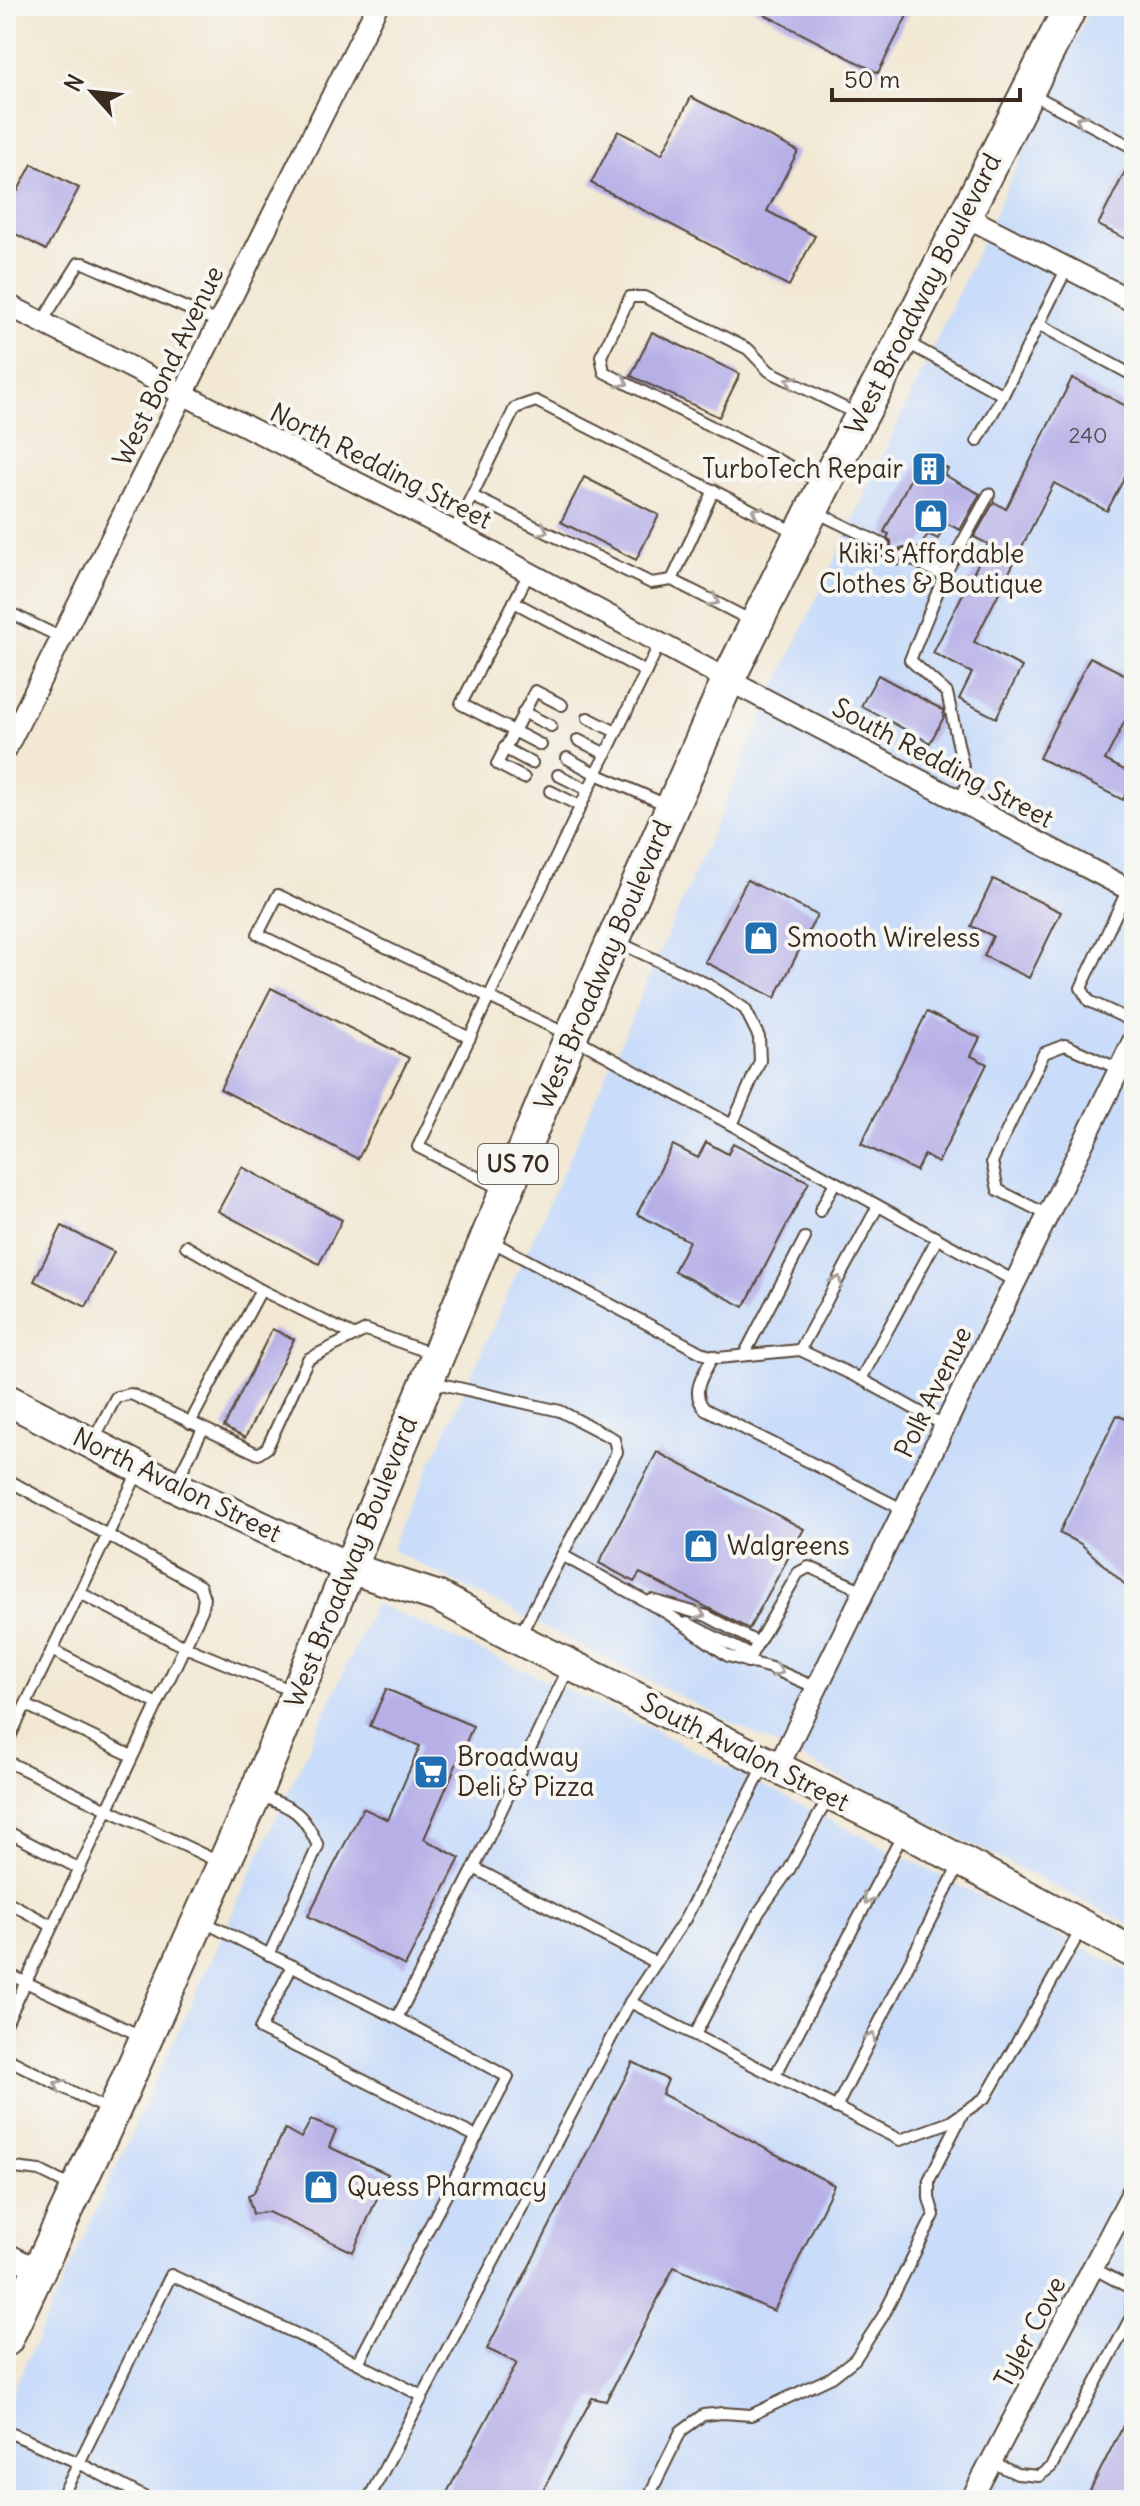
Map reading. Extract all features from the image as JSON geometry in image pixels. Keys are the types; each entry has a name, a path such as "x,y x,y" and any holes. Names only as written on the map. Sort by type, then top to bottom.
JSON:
{"main road":[{"name":"West Broadway Boulevard","path":"6,2340 113,2112 255,1794 612,939 728,680 812,509 902,340 1071,6"}],"street":[{"name":"West Bond Avenue","path":"6,749 377,6"},
{"path":"963,215 1134,302"},
{"name":"North Redding Street","path":"6,304 454,532 728,680"},
{"name":"South Redding Street","path":"728,680 1131,890"},
{"name":"Polk Avenue","path":"772,1764 817,1688 1134,1039"},
{"name":"North Avalon Street","path":"6,1399 174,1486 349,1568"},
{"name":"South Avalon Street","path":"349,1568 439,1597 905,1831 1134,1953"},
{"name":"Tyler Cove","path":"971,2500 1134,2189"},
{"path":"6,2253 38,2270"}],"lane":[{"path":"1027,92 1134,148"},
{"path":"42,322 79,263 84,263 218,322"},
{"path":"977,441 1067,268"},
{"path":"860,416 769,371 748,349 644,297 630,297 601,356 604,372 812,509 884,545"},
{"path":"1040,325 1134,376"},
{"path":"902,340 1003,395"},
{"path":"454,532 515,408 536,401 714,490 812,509"},
{"path":"672,580 714,490"},
{"path":"959,801 967,785 947,693 910,660 944,576 989,494"},
{"path":"472,496 651,583 672,580 756,623"},
{"path":"904,555 944,576"},
{"path":"529,573 461,704 541,745"},
{"path":"514,602 646,672"},
{"path":"6,611 62,638"},
{"path":"507,1192 418,1147 660,643"},
{"path":"524,778 497,764 504,748 535,691 562,705"},
{"path":"523,712 551,726"},
{"path":"588,718 616,732"},
{"path":"578,740 606,754"},
{"path":"504,748 532,763"},
{"path":"567,758 672,807"},
{"path":"558,775 588,790"},
{"path":"550,791 580,806"},
{"path":"1131,890 1081,988 1089,1001 1134,1022"},
{"path":"470,1038 258,934 278,895 571,1036 1016,1282"},
{"path":"612,939 709,985 745,1009 759,1037 760,1061 732,1125"},
{"path":"1048,1215 998,1190 992,1162 1044,1053 1065,1045 1119,1069"},
{"path":"820,1211 835,1182"},
{"path":"800,1350 878,1206"},
{"path":"744,1355 805,1238"},
{"path":"487,1239 704,1354 718,1358 800,1350 861,1379 945,1426"},
{"path":"861,1379 937,1239"},
{"path":"186,1246 261,1290 355,1336"},
{"path":"190,1423 261,1290"},
{"path":"91,1445 116,1397 131,1394 258,1454 267,1448 308,1359 366,1330 432,1368 560,1411 614,1439 617,1452 518,1639"},
{"path":"713,1356 697,1389 698,1402 705,1409 904,1510"},
{"path":"174,1486 203,1429"},
{"path":"6,1745 140,1468"},
{"path":"6,1479 200,1586 204,1598 202,1610 185,1647 6,2024"},
{"path":"562,1555 749,1658 817,1688"},
{"path":"749,1658 798,1573 809,1567 864,1591"},
{"path":"80,1593 185,1647 297,1692"},
{"path":"639,1597 707,1616 758,1643"},
{"path":"667,1613 728,1656 749,1658"},
{"path":"52,1650 157,1704"},
{"path":"397,2018 474,1868 570,1664"},
{"path":"26,1705 132,1756"},
{"path":"6,1761 223,1863"},
{"path":"368,2500 630,2002 685,1919 772,1764"},
{"path":"255,1794 291,1807 307,1822 318,1846 269,1955"},
{"path":"695,2035 759,1912 789,1870 830,1794"},
{"path":"6,1831 80,1869"},
{"path":"775,2076 905,1831"},
{"path":"836,2108 961,1861"},
{"path":"474,1868 656,1963"},
{"path":"6,1901 52,1926"},
{"path":"199,1920 508,2077 358,2363"},
{"path":"630,2002 900,2140 950,2122 986,2097 1083,1926"},
{"path":"292,1966 260,2029 477,2137"},
{"path":"6,1973 146,2038"},
{"path":"6,2058 113,2112"},
{"path":"647,2500 681,2431 703,2415 751,2415 832,2377 855,2359 883,2316 934,2215 929,2198 929,2180 962,2114"},
{"path":"6,2167 40,2171 77,2189"},
{"path":"991,2462 1017,2474 1039,2476 1051,2467 1131,2317 1132,2289 1093,2268"},
{"path":"60,2500 171,2275 422,2396"},
{"path":"6,2431 79,2463 150,2500"}],"shaded area":[{"path":"1091,6 1134,6 1134,1927 392,1550 593,1105 776,686"},
{"path":"375,1603 640,1723 1134,1974 1134,2500 6,2500 6,2406"}],"building":[{"path":"748,6 912,6 878,73"},
{"path":"691,97 798,151 767,211 815,236 789,286 591,183 618,131 662,154"},
{"path":"1134,156 1134,243 1098,225"},
{"path":"32,164 79,188 46,250 6,229 6,213"},
{"path":"652,332 740,374 719,417 631,376"},
{"path":"1072,378 1134,410 1134,460 1107,511 1054,483 974,642 1022,667 996,718 959,699 972,673 933,653 988,544 974,537 994,502 1006,509"},
{"name":"Kiki's Affordable Clothes & Boutique","path":"922,455 948,469 944,475 980,494 960,530 946,523 938,539 928,534 919,549 910,544 908,548 900,548 896,555 900,562 898,565 879,555 891,548 891,541 887,538 889,534 884,532"},
{"path":"584,477 659,515 636,560 561,522"},
{"path":"1090,657 1134,679 1134,703 1105,760 1134,775 1123,800 1039,758"},
{"path":"878,675 943,710 944,717 930,743 861,706"},
{"path":"993,879 1061,912 1029,978 984,956 993,936 971,926"},
{"name":"Smooth Wireless","path":"747,880 817,915 775,998 705,962"},
{"path":"271,988 409,1058 358,1159 220,1089"},
{"path":"927,1012 980,1038 971,1056 987,1064 938,1163 924,1155 916,1171 861,1144"},
{"path":"706,1142 728,1154 733,1143 809,1182 744,1307 674,1271 689,1241 637,1214 673,1145 698,1158"},
{"path":"242,1167 342,1220 319,1264 218,1211"},
{"path":"62,1226 114,1252 86,1307 34,1281"},
{"path":"272,1329 294,1339 245,1438 224,1427"},
{"path":"1117,1415 1134,1423 1134,1593 1081,1544 1059,1533"},
{"name":"Walgreens","path":"657,1452 804,1529 749,1629 640,1573 634,1582 599,1563"},
{"path":"386,1689 473,1726 424,1839 460,1858 405,1966 308,1916 363,1808 388,1820 420,1746 370,1726"},
{"path":"633,2062 668,2080 662,2094 834,2185 774,2311 674,2267 606,2401 592,2398 538,2500 443,2500 517,2363 487,2349"},
{"name":"Quess Pharmacy","path":"311,2120 336,2130 329,2147 388,2174 353,2252 268,2212 253,2214 248,2196 253,2194 285,2129 301,2138"},
{"path":"1134,2404 1134,2500 1085,2500"}],"place":[{"name":"TurboTech Repair","path":"929,469"},
{"name":"Kiki's Affordable Clothes & Boutique","path":"931,516"},
{"name":"Smooth Wireless","path":"761,938"},
{"name":"Walgreens","path":"701,1546"},
{"name":"Broadway Deli & Pizza","path":"431,1772"},
{"name":"Quess Pharmacy","path":"321,2187"}]}
